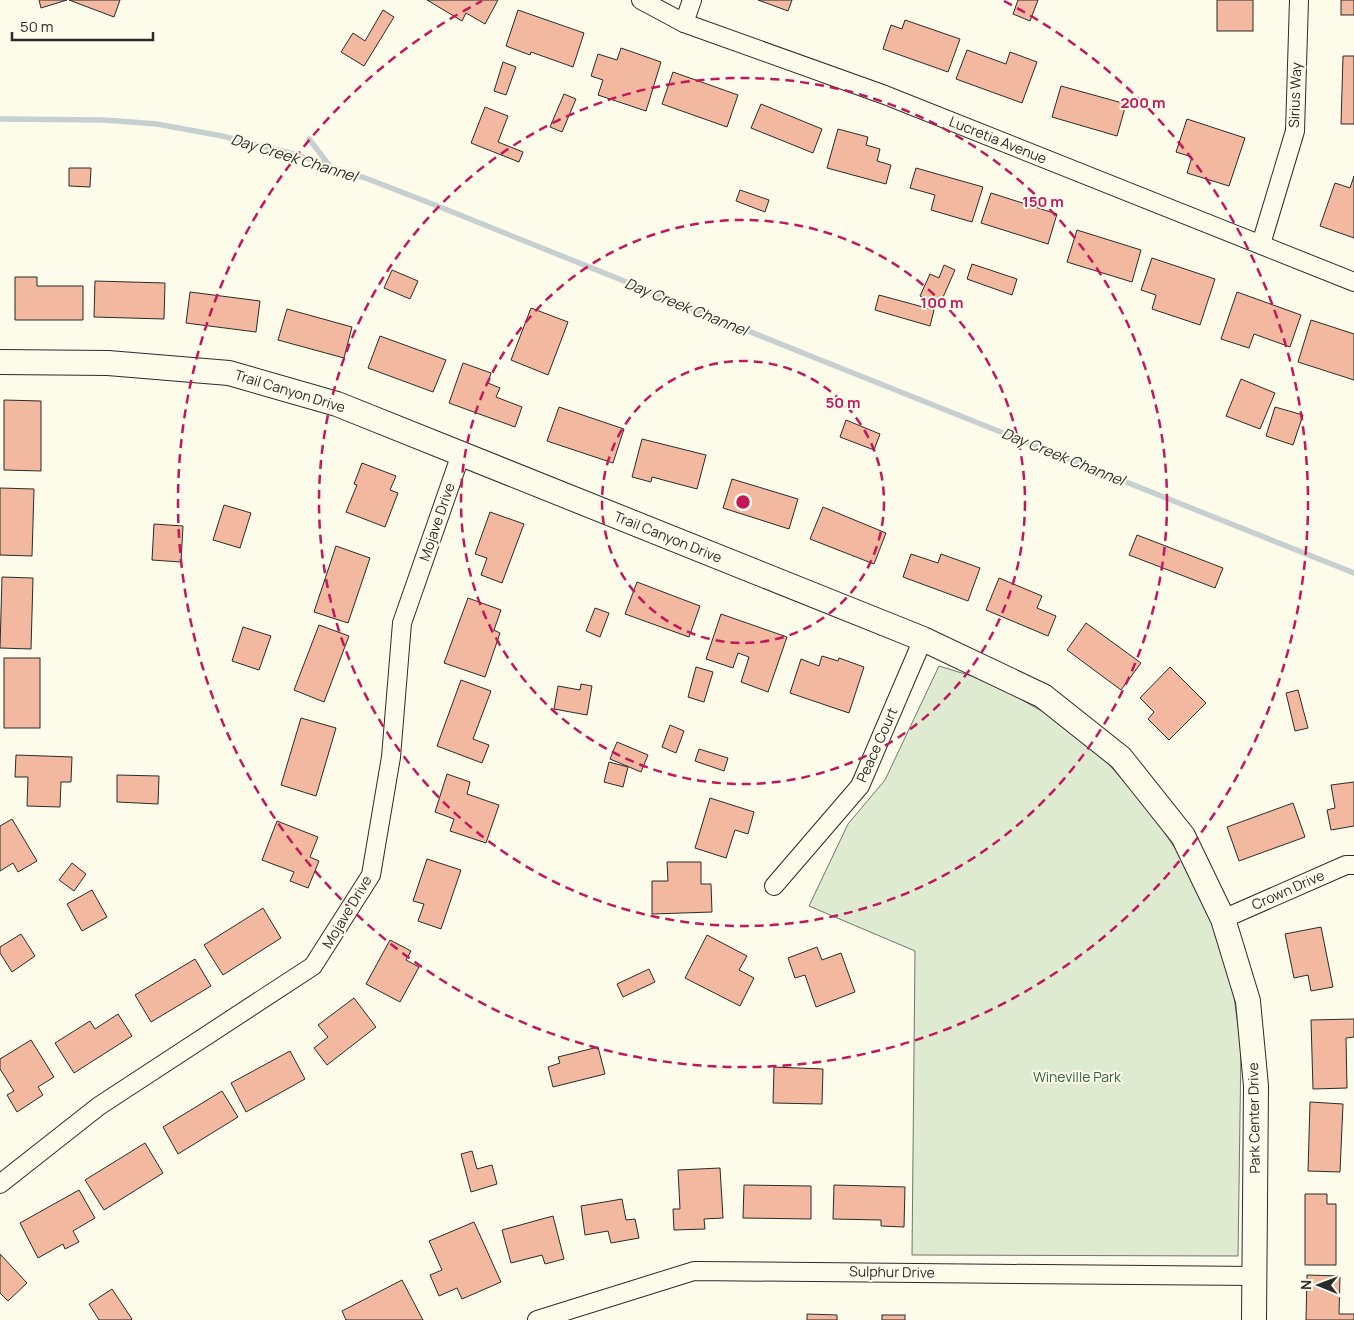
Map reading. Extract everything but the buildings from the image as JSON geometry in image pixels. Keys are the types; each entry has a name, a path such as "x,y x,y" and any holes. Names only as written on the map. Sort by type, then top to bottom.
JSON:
{"street":[{"name":"Lucretia Avenue","path":"641,0 684,23 885,95 1354,282"},
{"path":"684,23 692,0"},
{"name":"Sirius Way","path":"1260,244 1295,131 1298,0"},
{"name":"Trail Canyon Drive","path":"0,362 108,363 229,373 337,404 924,640 1043,696 1121,758 1182,836 1223,919"},
{"name":"Mojave Drive","path":"0,1184 99,1106 314,966 371,875 391,757 402,622 461,454"},
{"name":"Peace Court","path":"774,886 860,786 924,640"},
{"name":"Crown Drive","path":"1223,919 1346,865 1354,865"},
{"name":"Park Center Drive","path":"1223,919 1248,1001 1256,1086 1254,1320"},
{"name":"Sulphur Drive","path":"537,1320 694,1271 1254,1276"}],"green space":[{"name":"Wineville Park","path":"939,666 988,681 1047,714 1106,761 1151,813 1196,879 1228,954 1241,1047 1238,1256 912,1255 915,951 809,906 848,824 885,780"}],"waterway":[{"name":"Day Creek Channel","path":"0,119 104,120 157,124 222,136 294,154 368,179 440,207 1354,573"},
{"path":"309,139 329,165"}]}
